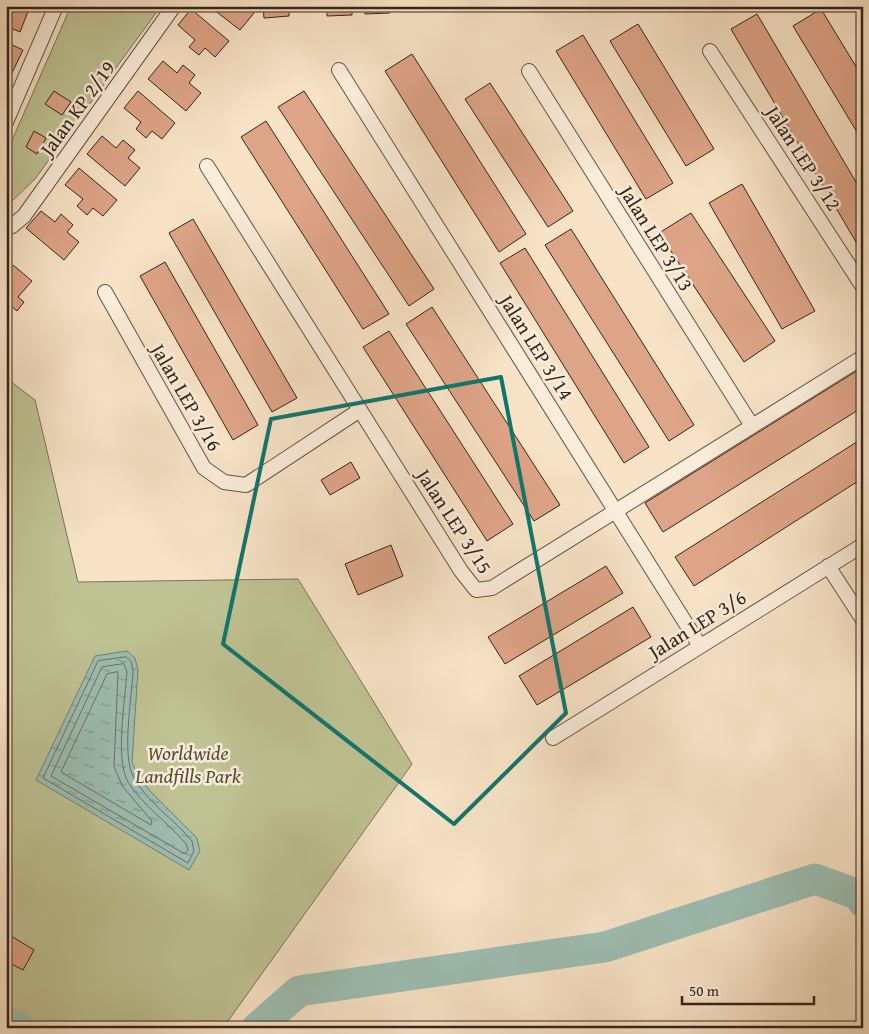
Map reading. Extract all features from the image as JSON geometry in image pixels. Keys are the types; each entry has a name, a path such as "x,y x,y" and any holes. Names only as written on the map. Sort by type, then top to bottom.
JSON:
{"street":[{"path":"6,122 56,6"},
{"name":"Jalan KP 2/19","path":"6,227 12,226 24,216 174,6"},
{"name":"Jalan LEP 3/12","path":"710,51 863,287"},
{"name":"Jalan LEP 3/14","path":"339,70 700,646"},
{"name":"Jalan LEP 3/13","path":"529,71 752,426"},
{"name":"Jalan LEP 3/15","path":"207,166 461,571 476,590 492,588 863,357"},
{"name":"Jalan LEP 3/16","path":"104,292 204,468 224,482 246,484 360,410"},
{"name":"Jalan LEP 3/6","path":"553,738 863,544"},
{"path":"828,566 863,620"}],"highlighted area":[{"path":"501,377 566,713 454,824 223,644 271,419"}],"green space":[{"path":"71,6 161,6 35,179 6,207 6,154"},
{"name":"Worldwide Landfills Park","path":"6,378 35,400 78,582 298,579 412,764 223,1028 6,1028"}],"water":[{"path":"127,651 135,658 138,670 132,762 138,776 150,791 197,838 200,851 189,870 36,780 95,656"}],"building":[{"path":"6,6 23,6 29,9 20,32 6,26"},
{"path":"209,6 249,6 248,8 254,13 240,30"},
{"path":"263,6 289,6 289,16 264,18"},
{"path":"327,6 352,6 352,15 327,16"},
{"path":"364,6 390,6 390,13 365,14"},
{"path":"425,6 450,6 450,10 425,11"},
{"path":"191,9 229,41 215,57 205,48 199,55 189,47 195,40 178,25"},
{"path":"821,9 863,78 863,142 793,26"},
{"path":"757,14 863,194 863,254 731,29"},
{"path":"638,24 714,149 686,166 610,41"},
{"path":"583,35 673,183 646,199 556,51"},
{"path":"6,42 23,50 12,73 6,70"},
{"path":"412,54 526,234 499,252 385,71"},
{"path":"163,61 177,73 183,65 195,75 189,83 201,93 186,111 148,79"},
{"path":"490,83 573,211 548,227 465,99"},
{"path":"54,91 71,102 62,115 45,104"},
{"path":"138,91 175,123 162,139 152,131 146,138 136,129 141,122 124,108"},
{"path":"304,91 434,289 409,306 278,107"},
{"path":"266,121 389,314 363,329 241,137"},
{"path":"34,131 46,138 37,154 26,147"},
{"path":"102,136 116,148 123,140 135,150 128,158 140,168 125,186 87,154"},
{"path":"79,168 117,200 103,216 93,208 87,215 77,206 83,199 65,185"},
{"path":"742,184 815,311 782,329 709,203"},
{"path":"41,211 55,222 61,214 73,225 67,232 79,242 64,260 26,228"},
{"path":"691,213 775,341 744,362 659,233"},
{"path":"193,219 297,398 272,412 169,233"},
{"path":"571,229 694,425 669,441 545,245"},
{"path":"525,248 649,447 624,463 500,263"},
{"path":"165,262 258,425 233,440 140,276"},
{"path":"13,265 32,281 18,297 24,302 17,311 11,306 6,312 6,273"},
{"path":"432,307 560,505 534,521 406,324"},
{"path":"389,331 513,524 487,541 363,347"},
{"path":"863,367 863,407 663,532 645,503"},
{"path":"863,438 863,478 694,586 675,557"},
{"path":"351,462 360,478 330,495 321,480"},
{"path":"391,545 403,576 358,595 345,564"},
{"path":"606,566 623,593 505,664 488,637"},
{"path":"633,607 651,637 537,705 519,676"},
{"path":"6,933 34,950 23,970 6,961"}],"waterway":[{"path":"257,1028 299,991 605,947 815,879 859,895 863,902"},
{"path":"6,1023 20,1028"}]}
